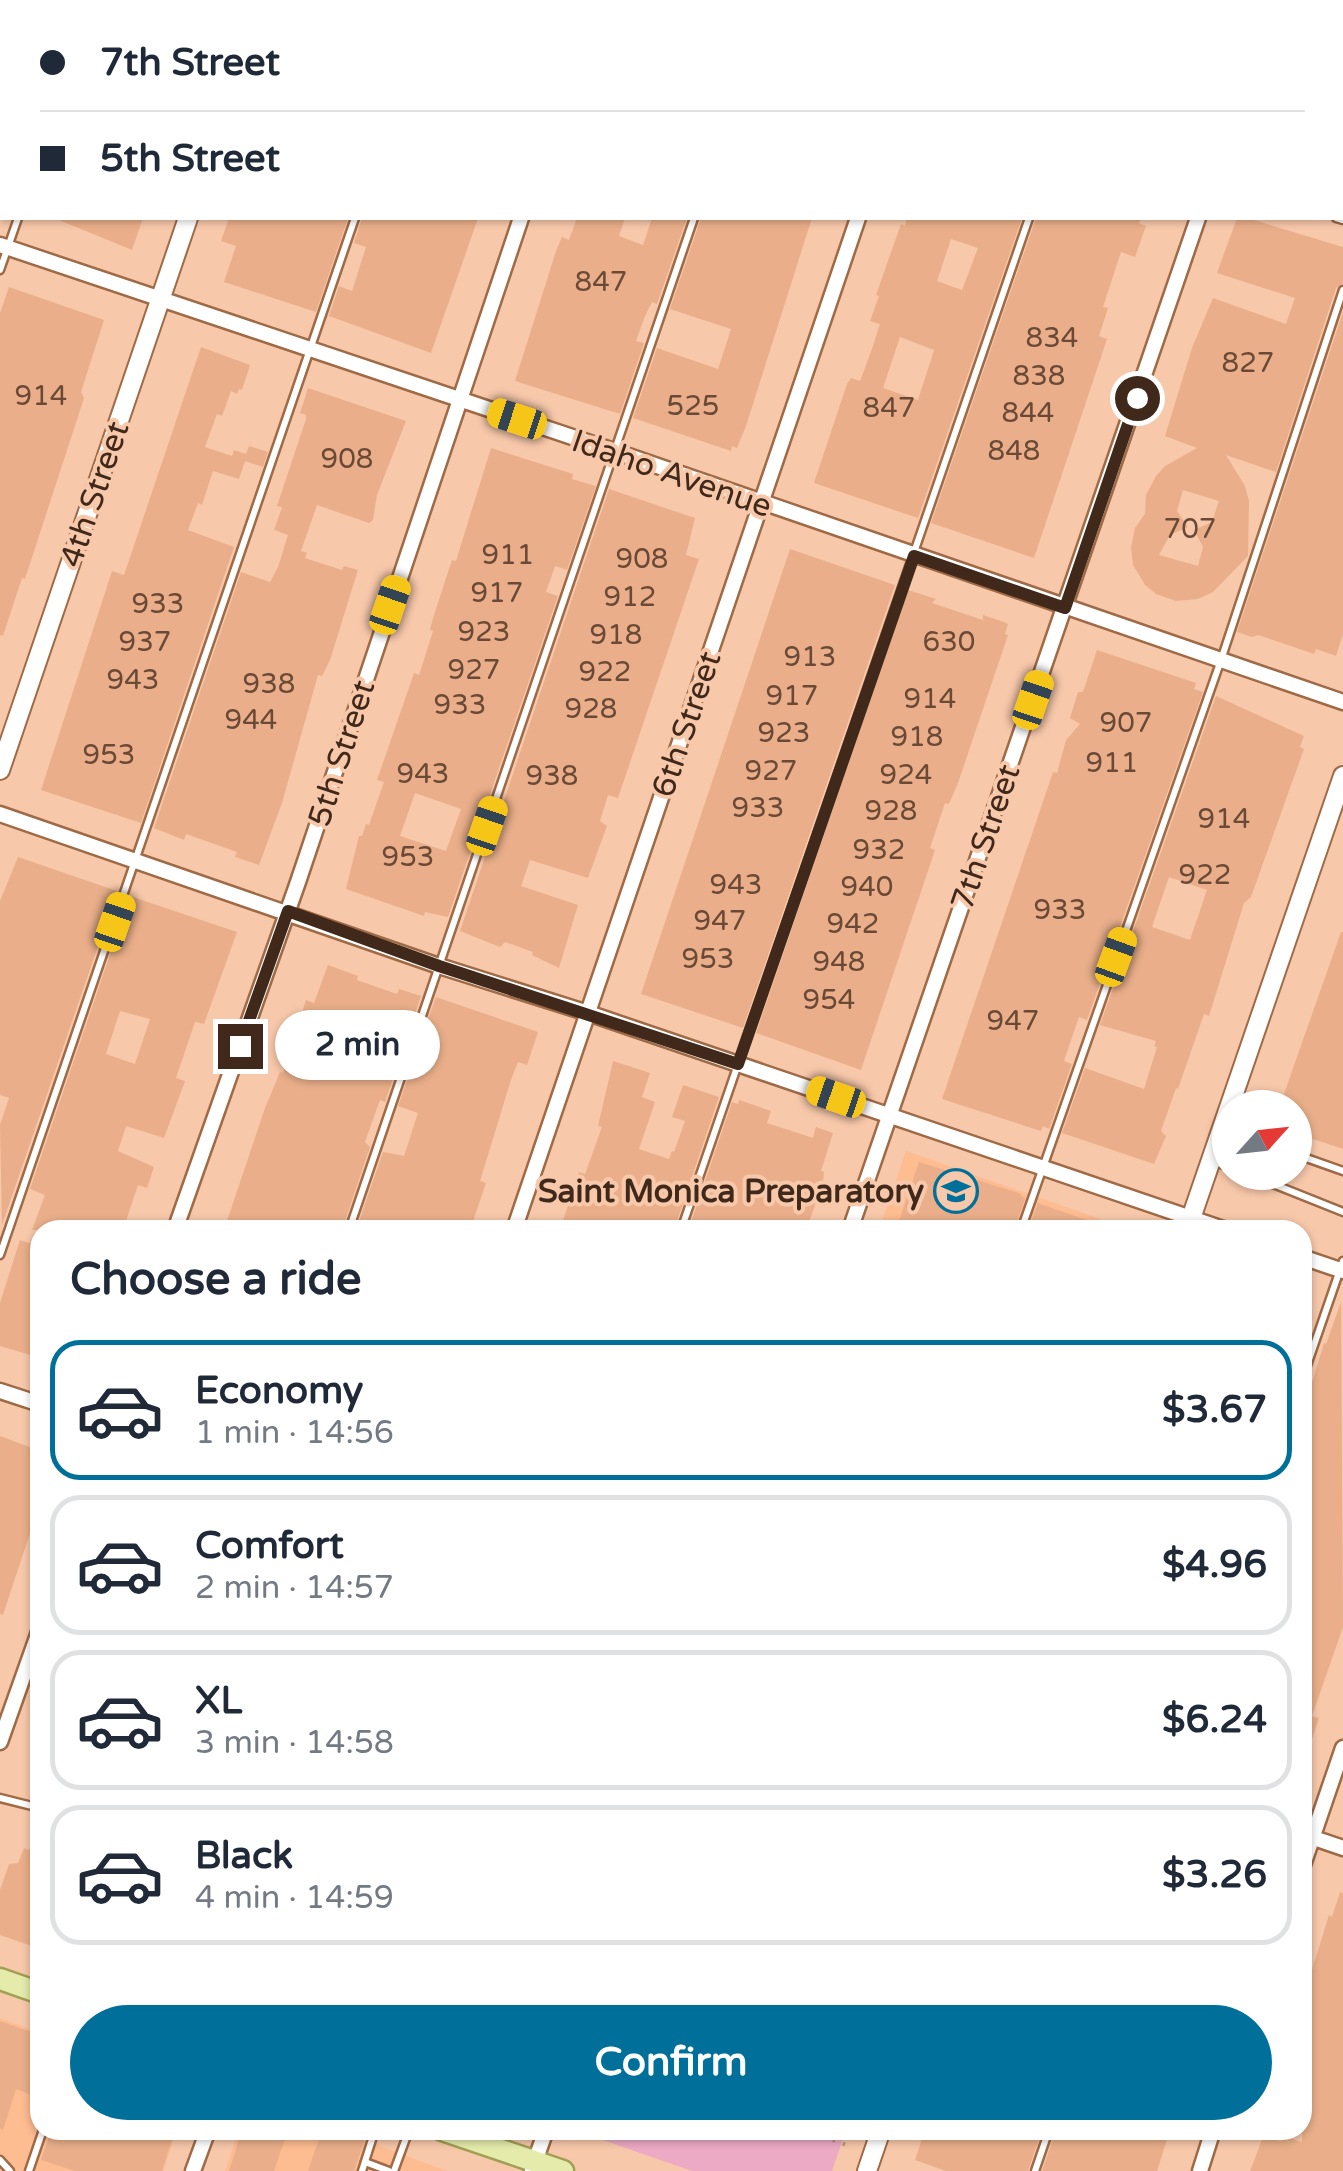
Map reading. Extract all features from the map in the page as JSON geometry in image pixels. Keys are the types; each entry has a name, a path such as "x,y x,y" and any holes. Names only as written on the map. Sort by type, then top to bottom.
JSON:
{"main road":[{"path":"0,1980 30,1990"},
{"path":"468,2140 534,2166 563,2171"}],"street":[{"name":"4th Street","path":"0,770 187,220"},
{"name":"5th Street","path":"179,1220 288,911 520,220"},
{"name":"6th Street","path":"517,1220 857,220"},
{"name":"7th Street","path":"853,1220 1197,220"},
{"name":"Idaho Avenue","path":"4,247 614,451 1343,702"},
{"path":"1239,1090 1343,776"},
{"path":"0,814 439,966 888,1114 1179,1220"},
{"path":"1190,1220 1212,1157"},
{"path":"1312,1260 1342,1268"},
{"path":"0,1391 30,1401"},
{"path":"0,1742 30,1657"},
{"path":"1312,1826 1343,1748"},
{"path":"1312,1837 1343,1848"},
{"path":"194,2171 205,2140"},
{"path":"534,2166 543,2140"},
{"path":"869,2170 878,2140"},
{"path":"1200,2171 1211,2140"}],"lane":[{"path":"0,270 4,247 17,220"},
{"path":"0,1255 353,220"},
{"path":"352,1220 693,220"},
{"path":"685,1220 1029,220"},
{"path":"1023,1220 1221,660 1343,290"},
{"path":"1312,1160 1343,1171"},
{"path":"1288,1190 1343,1212"},
{"path":"1312,1352 1342,1268"},
{"path":"0,1798 30,1806"},
{"path":"29,2171 40,2140"},
{"path":"372,2140 363,2167 391,2171 405,2140"},
{"path":"1036,2171 1046,2140"},
{"path":"0,2160 10,2171"}],"path":[{"path":"832,2140 847,2145"}],"shaded area":[{"name":"Saint Monica Preparatory","path":"906,1151 1103,1220 882,1220"},
{"path":"0,2018 30,2029 30,2140 174,2140 163,2171 0,2171"},
{"path":"236,2140 363,2140 447,2171 225,2171"},
{"path":"603,2140 843,2140 832,2171 692,2171"}],"building":[{"path":"59,220 142,220 132,250"},
{"path":"228,220 347,220 316,312 224,282 236,246 221,241"},
{"path":"361,220 477,220 431,353 329,316 339,286 352,291 366,247 354,243"},
{"path":"576,220 624,220 619,236 643,245 651,220 686,220 657,304 652,302 636,341 644,343 620,414 515,381 556,251 562,237 569,240"},
{"path":"700,220 811,220 746,426 737,448 732,446 731,451 633,418 657,348 718,369 731,329 670,309"},
{"path":"906,220 1021,220 918,518 814,483 847,384 851,378 860,381 872,349 880,324 870,321 879,296 876,295 901,224 905,226","holes":["951,239 978,248 962,290 937,281","900,337 934,350 918,400 883,388"]},
{"path":"1035,220 1140,220 1146,226 1135,257 1121,252 1103,307 1108,308 1099,336 1107,339 1034,558 931,523"},
{"path":"1236,220 1254,220 1343,247 1343,283 1336,288 1276,472 1226,455 1245,486 1249,501 1248,556 1213,592 1198,599 1176,601 1156,594 1145,585 1133,565 1131,547 1135,528 1145,514 1146,495 1156,476 1165,466 1197,448 1165,436 1192,348 1213,298 1286,324 1295,298 1217,273","holes":["1183,490 1219,501 1212,522 1194,530 1203,547 1198,566 1159,555 1170,535 1188,527 1177,511"]},
{"path":"9,287 104,320 81,392 84,398 3,636 0,313"},
{"path":"1343,312 1343,634 1336,656 1316,649 1314,654 1237,632"},
{"path":"201,347 250,365 242,390 237,394 231,391 222,416 217,414 205,447 232,456 234,450 246,454 249,446 268,452 263,467 245,461 239,479 213,471 202,505 198,503 188,530 234,547 141,823 41,790 112,571 124,575"},
{"path":"308,388 406,421 377,495 373,520 369,523 317,505 301,551 307,553 305,558 342,570 344,566 358,570 330,660 322,676 318,675 282,803 259,865 235,857 237,852 186,834 184,840 154,828 241,572 270,582 278,567 288,535 274,530 282,507 277,506 306,419 300,413"},
{"path":"491,448 573,474 572,479 596,486 567,570 555,566 546,592 558,596 448,917 425,912 424,916 346,889 359,836 369,825 384,782 377,780 414,673 419,675 452,560 456,561","holes":["415,793 461,809 446,851 400,836"]},
{"path":"609,489 695,518 686,555 699,559 618,798 608,795 600,821 607,826 588,878 530,860 521,886 578,905 559,968 532,955 533,952 505,942 500,947 460,931"},
{"path":"790,549 895,585 743,1028 641,994"},
{"path":"908,590 936,599 932,603 983,620 983,615 1004,622 1008,624 1008,635 958,783 949,804 945,803 930,848 935,850 861,1070 756,1033"},
{"path":"1097,650 1196,683 1194,689 1203,692 1087,1020 1079,1017 1064,1061 1072,1064 1049,1129 1043,1126 1041,1131 942,1099 1053,772 1057,773 1066,740 1080,724 1070,718"},
{"path":"1216,696 1304,736 1300,747 1304,749 1251,897 1244,903 1209,1016 1204,1014 1176,1088 1161,1131 1166,1136 1154,1164 1062,1133 1085,1068 1144,1089 1156,1041 1100,1025","holes":["1169,877 1207,890 1190,940 1152,927"]},
{"path":"18,857 117,891 2,1225 0,1125 9,1098 0,1095 0,901"},
{"path":"130,896 237,932 204,1024 195,1022 176,1078 185,1081 164,1138 126,1126 118,1151 154,1167 147,1188 138,1185 126,1220 36,1220 45,1195 30,1189","holes":["120,1011 150,1019 135,1064 106,1054"]},
{"path":"1343,932 1343,1149 1312,1139 1312,1090 1285,1090"},
{"path":"328,965 397,994 399,989 421,996 411,1026 404,1023 390,1065 397,1067 365,1142 370,1147 345,1220 227,1220 306,1000 314,1003"},
{"path":"436,997 538,1032 527,1065 518,1062 511,1080 480,1181 486,1183 473,1220 359,1220 383,1152 404,1156 418,1113 398,1106 410,1072 416,1073 429,1032 424,1030"},
{"path":"613,1061 650,1073 642,1097 655,1102 639,1149 669,1159 674,1152 685,1121 672,1117 683,1085 719,1097 677,1220 563,1220 579,1172 585,1174 602,1127 598,1126"},
{"path":"739,1100 771,1111 767,1123 813,1138 816,1127 833,1133 821,1171 823,1183 810,1220 692,1220 732,1102 738,1104"},
{"path":"919,1162 1019,1193 1025,1199 1018,1220 899,1220"},
{"path":"1038,1203 1086,1220 1032,1220"},
{"path":"20,1240 30,1243 30,1355 0,1346 0,1303"},
{"path":"1341,1302 1343,1627 1312,1716 1312,1383"},
{"path":"0,1436 30,1447 30,1533 3,1615"},
{"path":"1312,1716 1319,1718 1312,1738"},
{"path":"24,1848 29,1850 30,1946 0,1935 0,1890 9,1864 18,1863"},
{"path":"1340,1892 1343,1893 1343,2171 1250,2171 1262,2140 1312,2140 1312,1970 1329,1915 1332,1917"},
{"path":"0,2021 30,2032 30,2094 16,2089 3,2130"},
{"path":"48,2140 172,2140 162,2171 75,2171 41,2160"},
{"path":"239,2140 285,2140 274,2171 229,2171"},
{"path":"319,2140 365,2140 354,2171 308,2171"},
{"path":"922,2140 1039,2140 1028,2171 946,2171 915,2160"},
{"path":"1053,2140 1167,2140 1157,2171 1042,2171"}],"place":[{"name":"Saint Monica Preparatory","path":"956,1191"}],"route":[{"path":"240,1046 288,911 439,966 738,1064 914,556 1065,608 1137,398"}]}
